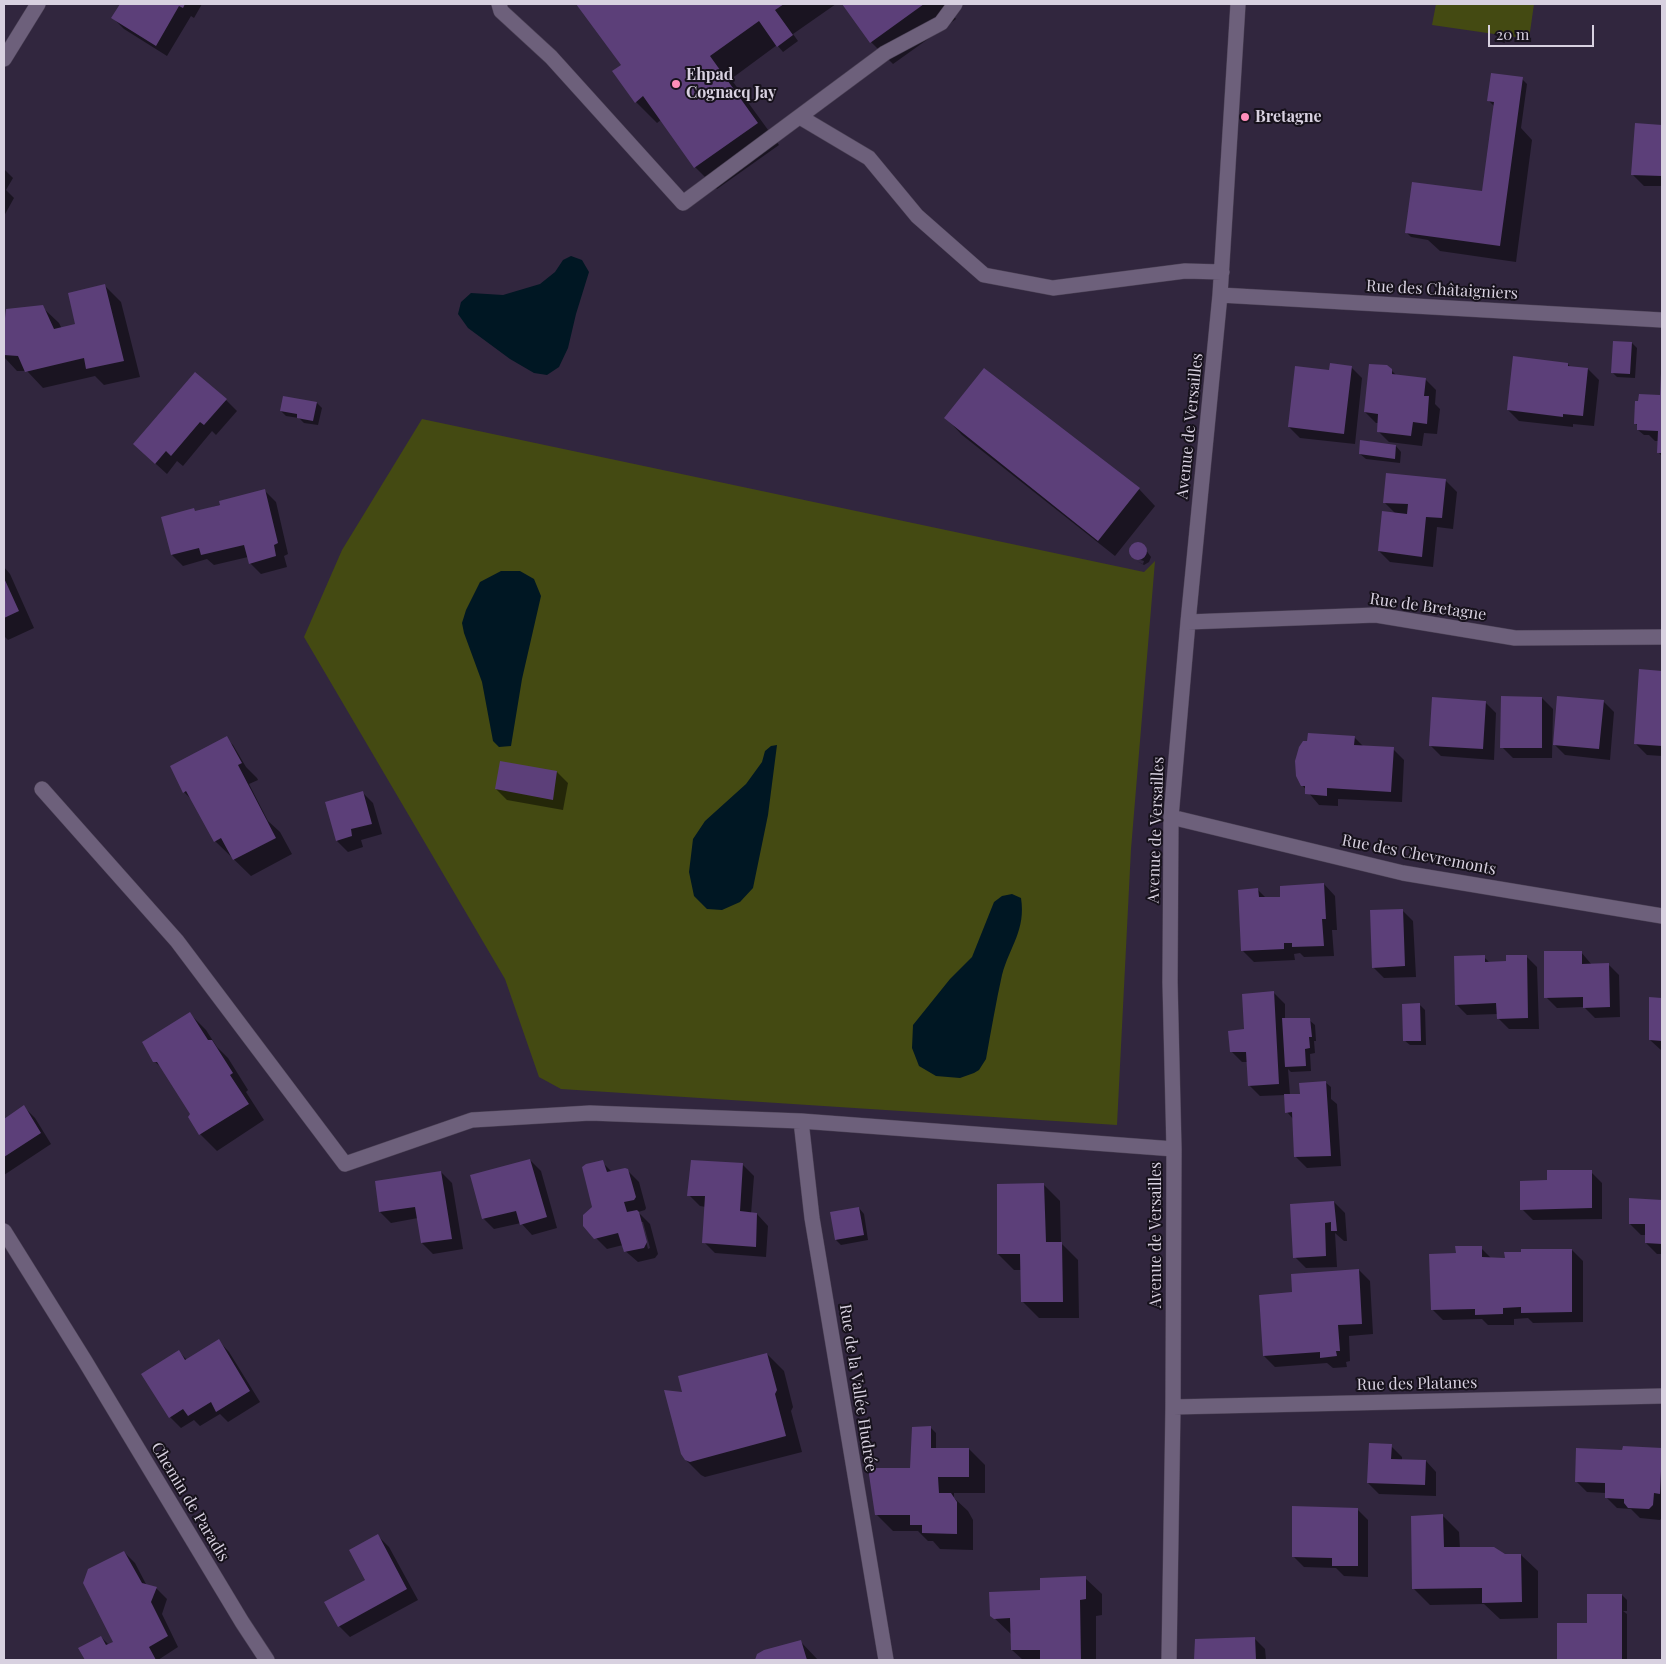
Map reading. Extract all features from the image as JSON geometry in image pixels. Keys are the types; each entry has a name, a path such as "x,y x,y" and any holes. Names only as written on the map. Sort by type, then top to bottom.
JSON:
{"street":[{"path":"4,59 38,4"},
{"path":"500,8 551,57 683,203 885,53 941,23 955,4"},
{"name":"Avenue de Versailles","path":"1169,1660 1173,1406 1174,1149 1170,982 1171,817 1222,272 1238,4"},
{"path":"800,117 869,158 916,216 984,275 1053,288 1185,271 1222,272"},
{"name":"Rue des Châtaigniers","path":"1220,295 1662,320"},
{"name":"Rue de Bretagne","path":"1188,622 1376,615 1515,638 1662,637"},
{"path":"42,789 177,942 345,1164 472,1120 590,1113 801,1121 1174,1149"},
{"name":"Rue des Chevremonts","path":"1171,817 1402,873 1662,916"},
{"name":"Rue de la Vallée Hudrée","path":"801,1121 812,1218 886,1660"},
{"name":"Chemin de Paradis","path":"4,1231 267,1660"},
{"name":"Rue des Platanes","path":"1173,1406 1662,1396"}],"green space":[{"path":"1436,4 1534,4 1529,39 1432,25"},
{"path":"422,419 1144,572 1155,561 1131,849 1117,1125 561,1089 539,1077 505,979 304,637 342,550"}],"water":[{"path":"571,256 582,260 589,272 568,348 559,367 547,375 534,373 510,359 468,328 458,314 461,302 471,293 503,295 540,284 555,272 563,260"},
{"path":"501,571 520,571 534,579 541,596 522,679 511,746 499,747 493,741 482,682 462,623 466,610 480,582"},
{"path":"777,745 768,815 753,888 740,902 722,910 707,909 694,896 689,872 693,839 705,821 746,784 762,762 765,751 771,746"},
{"path":"1012,894 1021,898 1021,919 1002,975 986,1059 979,1070 960,1078 936,1076 919,1066 912,1048 913,1025 950,979 972,957 994,902 1002,896"}],"building":[{"path":"120,4 185,4 183,8 179,6 156,46 111,18"},
{"name":"Ehpad Cognacq Jay","path":"576,4 784,4 775,10 793,35 777,47 759,21 710,56 758,123 694,168 643,96 635,103 612,71 621,65"},
{"path":"842,4 924,4 870,43"},
{"path":"1491,73 1523,77 1500,246 1405,233 1412,182 1482,191 1494,102 1487,101"},
{"path":"1635,123 1662,125 1662,176 1631,175"},
{"path":"105,284 124,361 86,369 84,358 25,372 18,356 4,355 6,309 43,305 54,329 75,324 68,293"},
{"path":"1613,341 1632,342 1630,374 1611,373"},
{"path":"1513,356 1568,363 1568,366 1588,368 1583,416 1563,414 1563,417 1507,410"},
{"path":"1330,363 1352,366 1344,434 1288,427 1295,366 1329,370"},
{"path":"1369,364 1387,365 1392,369 1392,374 1426,378 1424,396 1429,396 1427,424 1413,422 1411,436 1377,432 1378,414 1364,412"},
{"path":"984,368 1140,488 1098,541 944,418"},
{"path":"195,372 227,399 204,425 200,422 171,456 166,451 155,464 133,444"},
{"path":"1661,373 1662,453 1657,453 1658,431 1637,430 1637,424 1634,424 1635,401 1638,401 1639,394 1660,395"},
{"path":"283,396 317,402 313,421 297,418 297,414 280,411"},
{"path":"1360,440 1396,445 1395,459 1359,454"},
{"path":"1386,473 1446,479 1442,518 1426,517 1422,557 1378,551 1382,511 1407,514 1408,504 1383,503"},
{"path":"265,489 278,543 274,545 276,556 249,564 244,545 201,555 199,548 171,555 161,517 194,508 195,511 220,505 219,501"},
{"path":"1138,542 1144,545 1147,551 1144,557 1138,560 1132,557 1129,551 1132,545"},
{"path":"4,578 19,611 4,618"},
{"path":"1639,669 1662,671 1662,746 1634,744"},
{"path":"1501,696 1542,697 1542,748 1500,748"},
{"path":"1557,696 1604,700 1599,749 1553,745"},
{"path":"1432,697 1486,701 1483,749 1429,746"},
{"path":"1308,733 1355,736 1354,745 1394,747 1391,792 1327,788 1327,796 1305,794 1305,786 1301,786 1296,776 1295,761 1299,747 1303,741 1307,741"},
{"path":"227,736 242,763 238,765 276,838 233,860 221,838 214,842 186,791 183,793 170,766"},
{"path":"500,761 557,771 553,800 495,789"},
{"path":"363,791 372,824 351,829 352,836 336,841 325,802"},
{"path":"1324,883 1326,919 1322,919 1324,946 1292,947 1292,943 1284,943 1284,949 1241,951 1238,890 1258,888 1259,897 1280,897 1280,886"},
{"path":"1403,909 1405,966 1372,968 1370,910"},
{"path":"1544,951 1582,951 1582,964 1609,963 1610,1007 1583,1008 1583,997 1544,998"},
{"path":"1485,955 1485,962 1506,961 1506,955 1527,955 1528,1018 1497,1019 1496,1003 1455,1005 1454,956"},
{"path":"1274,991 1279,1084 1248,1086 1246,1052 1230,1052 1228,1031 1244,1029 1242,994"},
{"path":"1649,997 1662,998 1662,1041 1649,1040"},
{"path":"1420,1003 1421,1041 1403,1041 1402,1004"},
{"path":"190,1012 208,1040 212,1040 233,1073 230,1075 249,1104 199,1135 188,1117 190,1114 157,1062 153,1062 142,1042"},
{"path":"1282,1018 1310,1018 1312,1037 1309,1037 1310,1048 1305,1049 1306,1066 1285,1067"},
{"path":"1326,1081 1331,1156 1294,1157 1292,1112 1285,1113 1284,1094 1300,1094 1299,1083"},
{"path":"24,1105 41,1133 4,1157 4,1119"},
{"path":"530,1159 547,1217 520,1225 516,1211 482,1219 470,1175"},
{"path":"603,1160 607,1172 628,1169 636,1197 634,1200 624,1202 627,1212 637,1210 639,1212 647,1242 644,1248 624,1252 618,1233 594,1239 583,1226 583,1215 592,1207 582,1167 586,1164"},
{"path":"691,1160 743,1163 740,1211 757,1213 756,1247 702,1243 705,1196 687,1196"},
{"path":"1547,1170 1592,1170 1592,1208 1520,1210 1520,1181 1547,1180"},
{"path":"441,1171 452,1239 421,1243 415,1207 379,1212 375,1181"},
{"path":"1044,1183 1046,1242 1062,1242 1063,1302 1021,1302 1020,1254 997,1254 997,1184"},
{"path":"1629,1198 1662,1200 1662,1244 1645,1243 1645,1224 1629,1224"},
{"path":"1334,1201 1337,1231 1331,1231 1331,1222 1325,1223 1326,1256 1293,1258 1290,1204"},
{"path":"859,1207 864,1235 835,1240 830,1212"},
{"path":"1455,1246 1482,1246 1482,1257 1505,1258 1504,1252 1521,1252 1521,1249 1572,1249 1572,1312 1521,1313 1521,1307 1503,1308 1503,1314 1475,1315 1475,1309 1431,1310 1429,1254 1456,1253"},
{"path":"1359,1269 1362,1324 1338,1325 1340,1351 1336,1351 1337,1356 1320,1358 1320,1352 1263,1356 1259,1295 1292,1292 1291,1274"},
{"path":"219,1339 250,1391 216,1412 211,1402 188,1416 183,1409 169,1418 141,1374 179,1350 185,1360"},
{"path":"767,1353 786,1436 690,1462 685,1460 681,1454 664,1390 682,1392 678,1376"},
{"path":"931,1426 931,1448 969,1448 969,1477 938,1477 939,1493 951,1493 957,1502 957,1534 922,1533 922,1525 910,1525 910,1515 875,1515 868,1468 910,1468 912,1427"},
{"path":"1369,1443 1392,1444 1391,1459 1426,1460 1425,1485 1367,1483"},
{"path":"1623,1446 1662,1448 1660,1494 1654,1493 1653,1505 1649,1509 1628,1508 1624,1503 1624,1499 1605,1498 1605,1483 1575,1482 1576,1448 1622,1450"},
{"path":"1292,1506 1358,1508 1358,1566 1332,1566 1332,1558 1292,1557"},
{"path":"1443,1514 1444,1547 1494,1547 1505,1554 1521,1554 1522,1602 1482,1603 1482,1588 1412,1589 1411,1516"},
{"path":"378,1534 407,1589 338,1627 324,1602 365,1580 349,1550"},
{"path":"124,1551 142,1583 157,1587 151,1602 168,1636 149,1647 156,1660 85,1660 78,1648 101,1636 106,1645 113,1642 83,1583 88,1569"},
{"path":"1086,1576 1086,1599 1080,1600 1081,1660 1040,1660 1040,1650 1011,1650 1010,1618 994,1619 990,1616 989,1592 1040,1590 1040,1578"},
{"path":"1587,1594 1622,1594 1622,1660 1557,1660 1557,1623 1587,1623"},
{"path":"1255,1637 1256,1660 1194,1660 1195,1639"},
{"path":"801,1640 807,1660 755,1660 757,1654 764,1650"}],"place":[{"name":"Ehpad Cognacq Jay","path":"676,84"},
{"name":"Bretagne","path":"1245,117"}]}
